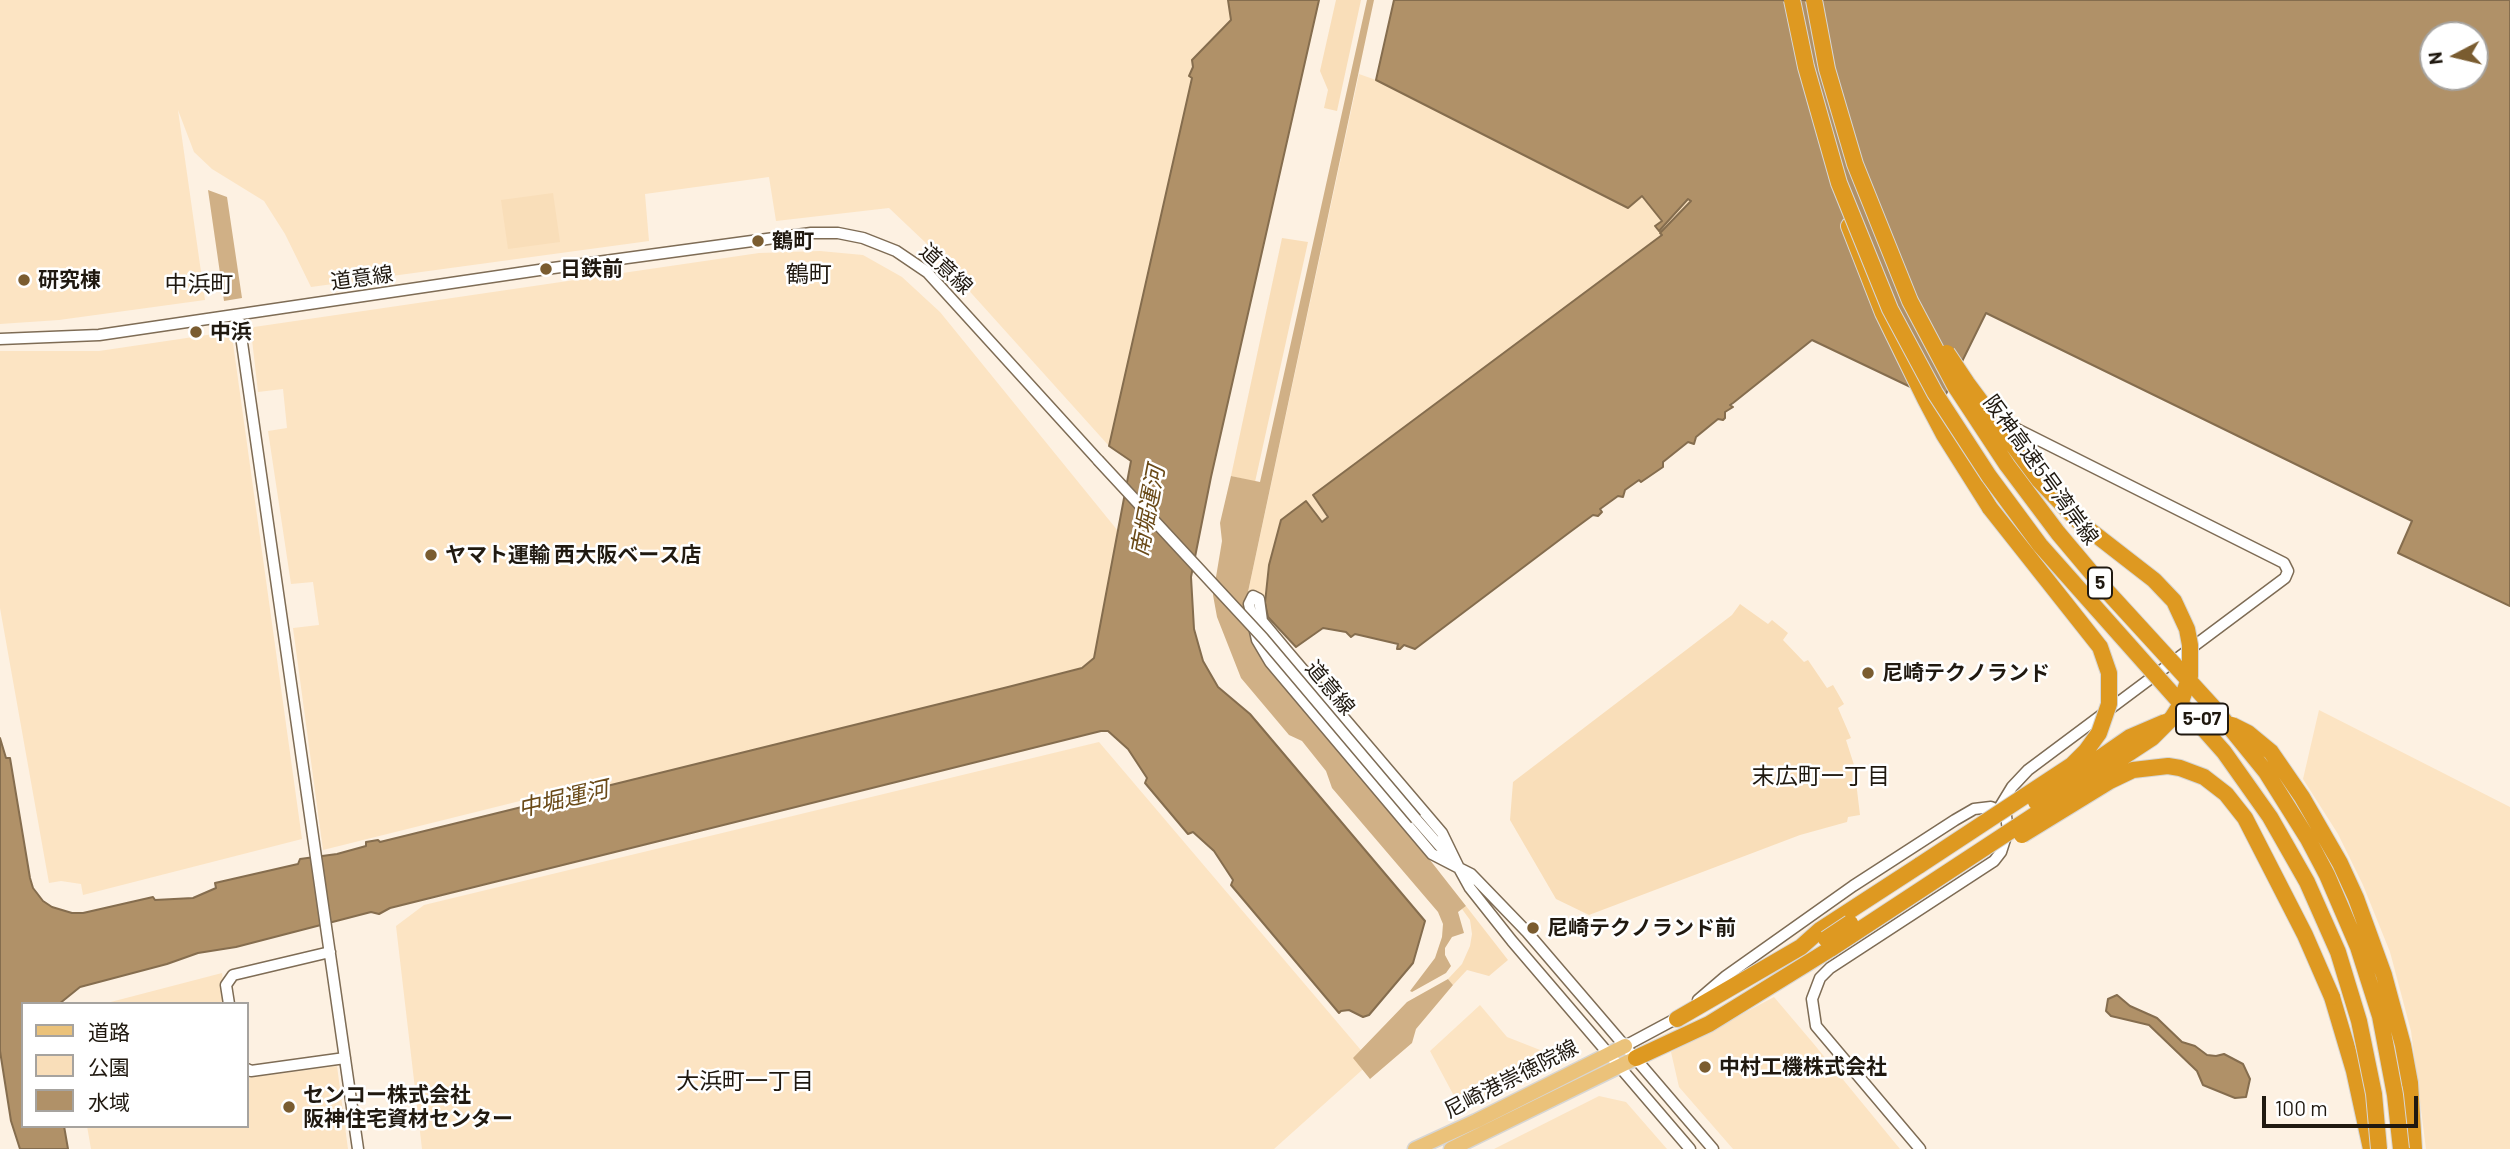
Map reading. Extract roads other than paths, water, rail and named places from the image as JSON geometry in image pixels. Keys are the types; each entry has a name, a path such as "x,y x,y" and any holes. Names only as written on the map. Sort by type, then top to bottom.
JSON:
{"highway":[{"name":"阪神高速5号湾岸線","path":"1792,0 1806,67 1839,183 1890,309 1935,393 1968,446 2015,512 2065,575 2224,752 2290,849 2323,918 2350,987 2374,1094 2379,1149"},
{"name":"阪神高速5号湾岸線","path":"1814,0 1827,69 1859,176 1891,257 1932,345 1955,386 2007,465 2082,562 2242,741 2266,772 2308,839 2344,912 2370,981 2388,1054 2401,1149"},
{"name":"5-07","path":"1630,1052 1709,1024 2072,765 2099,733 2107,715 2110,694 2107,664 2095,639 1990,508 1944,435 1888,324 1864,269 1848,222 1839,183"},
{"name":"5-07","path":"1891,257 1967,383 2022,459 2078,521 2164,590 2181,614 2190,645 2190,676 2185,694 2172,718 2163,728 2113,765 1929,885"},
{"name":"5-07","path":"1826,939 2137,733 2158,724 2188,719 2218,721 2235,726 2260,741 2283,768 2322,830 2356,898 2384,975 2403,1045 2413,1107 2414,1149"},
{"name":"5-07","path":"1677,1019 1801,947 1826,939 2042,824 2110,781 2133,770 2168,766 2179,768 2204,777 2226,794 2245,818 2270,864 2316,959 2343,1030 2371,1149"}],"main road":[{"name":"尼崎港崇徳院線","path":"1415,1149 1609,1054 1630,1052"},
{"name":"尼崎港崇徳院線","path":"1451,1149 1620,1066 1630,1052"}],"street":[{"name":"道意線","path":"0,339 99,335 811,233 838,233 863,238 896,251 927,272 1263,639 1459,869 1470,888 1495,919 1690,1149"},
{"path":"239,316 358,1149"},
{"path":"1957,399 2284,562 2288,571 2285,579 2028,770 2012,787 1998,810"},
{"path":"1253,596 1259,599 1262,621 1443,833 1459,869 1432,854 1270,662 1257,640 1249,604 1253,596"},
{"path":"1630,1052 1677,1019 1726,976 1853,886 1974,809 1991,807 2006,816 2008,830 2001,852 1994,861 1830,968 1820,978 1812,999 1815,1026 1920,1149"},
{"name":"道意線","path":"1459,869 1471,874 1527,932 1713,1149"},
{"path":"229,1002 226,985 233,975 330,952"},
{"path":"248,1070 345,1058"}],"water":[{"path":"1228,0 1319,0 1211,477 1191,577 1194,629 1203,661 1218,687 1250,714 1425,921 1413,963 1369,1015 1363,1017 1349,1010 1339,1013 1231,885 1233,880 1214,851 1193,832 1188,834 1145,783 1147,778 1128,749 1108,731 1101,731 390,908 379,914 371,912 236,947 198,953 80,987 61,1002 21,1002 21,1128 64,1128 68,1149 20,1149 11,1121 0,1051 0,738 6,758 10,758 33,888 43,901 52,907 83,913 153,897 155,900 193,898 216,888 215,883 298,864 300,859 337,854 366,846 366,842 380,842 1008,687 1082,668 1094,658 1131,461 1109,446 1192,78 1189,76 1193,67 1192,60 1231,20"},
{"path":"1394,0 2510,0 2510,606 2398,553 2412,521 1986,313 1942,402 1812,340 1730,405 1733,407 1725,412 1725,418 1718,419 1696,437 1694,444 1688,442 1663,462 1663,467 1625,490 1623,497 1618,496 1600,509 1602,512 1598,516 1593,515 1415,649 1404,645 1397,649 1398,644 1355,634 1351,637 1346,632 1323,628 1296,647 1268,617 1265,603 1269,565 1281,520 1306,501 1322,522 1328,517 1313,495 1662,235 1660,233 1691,201 1688,199 1659,231 1655,226 1662,221 1642,196 1628,208 1376,80"},
{"path":"2117,995 2130,1006 2157,1018 2182,1042 2195,1046 2207,1055 2224,1054 2243,1064 2250,1079 2246,1097 2235,1098 2203,1085 2197,1071 2149,1025 2111,1016 2106,1011 2108,999"}],"place":[{"name":"鶴町","path":"758,241"},
{"name":"日鉄前","path":"546,269"},
{"name":"研究棟","path":"24,280"},
{"name":"中浜","path":"196,332"},
{"name":"ヤマト運輸 西大阪ベース店","path":"431,555"},
{"name":"尼崎テクノランド","path":"1868,673"},
{"name":"尼崎テクノランド前","path":"1533,928"},
{"name":"中村工機株式会社","path":"1705,1067"},
{"name":"センコー株式会社 阪神住宅資材センター","path":"289,1107"}],"district":[{"name":"鶴町","path":"809,274"},
{"name":"中浜町","path":"199,284"},
{"name":"末広町一丁目","path":"1821,776"},
{"name":"大浜町一丁目","path":"745,1081"}],"water label":[{"name":"南堀運河","path":"1148,511"},
{"name":"中堀運河","path":"563,799"}]}
